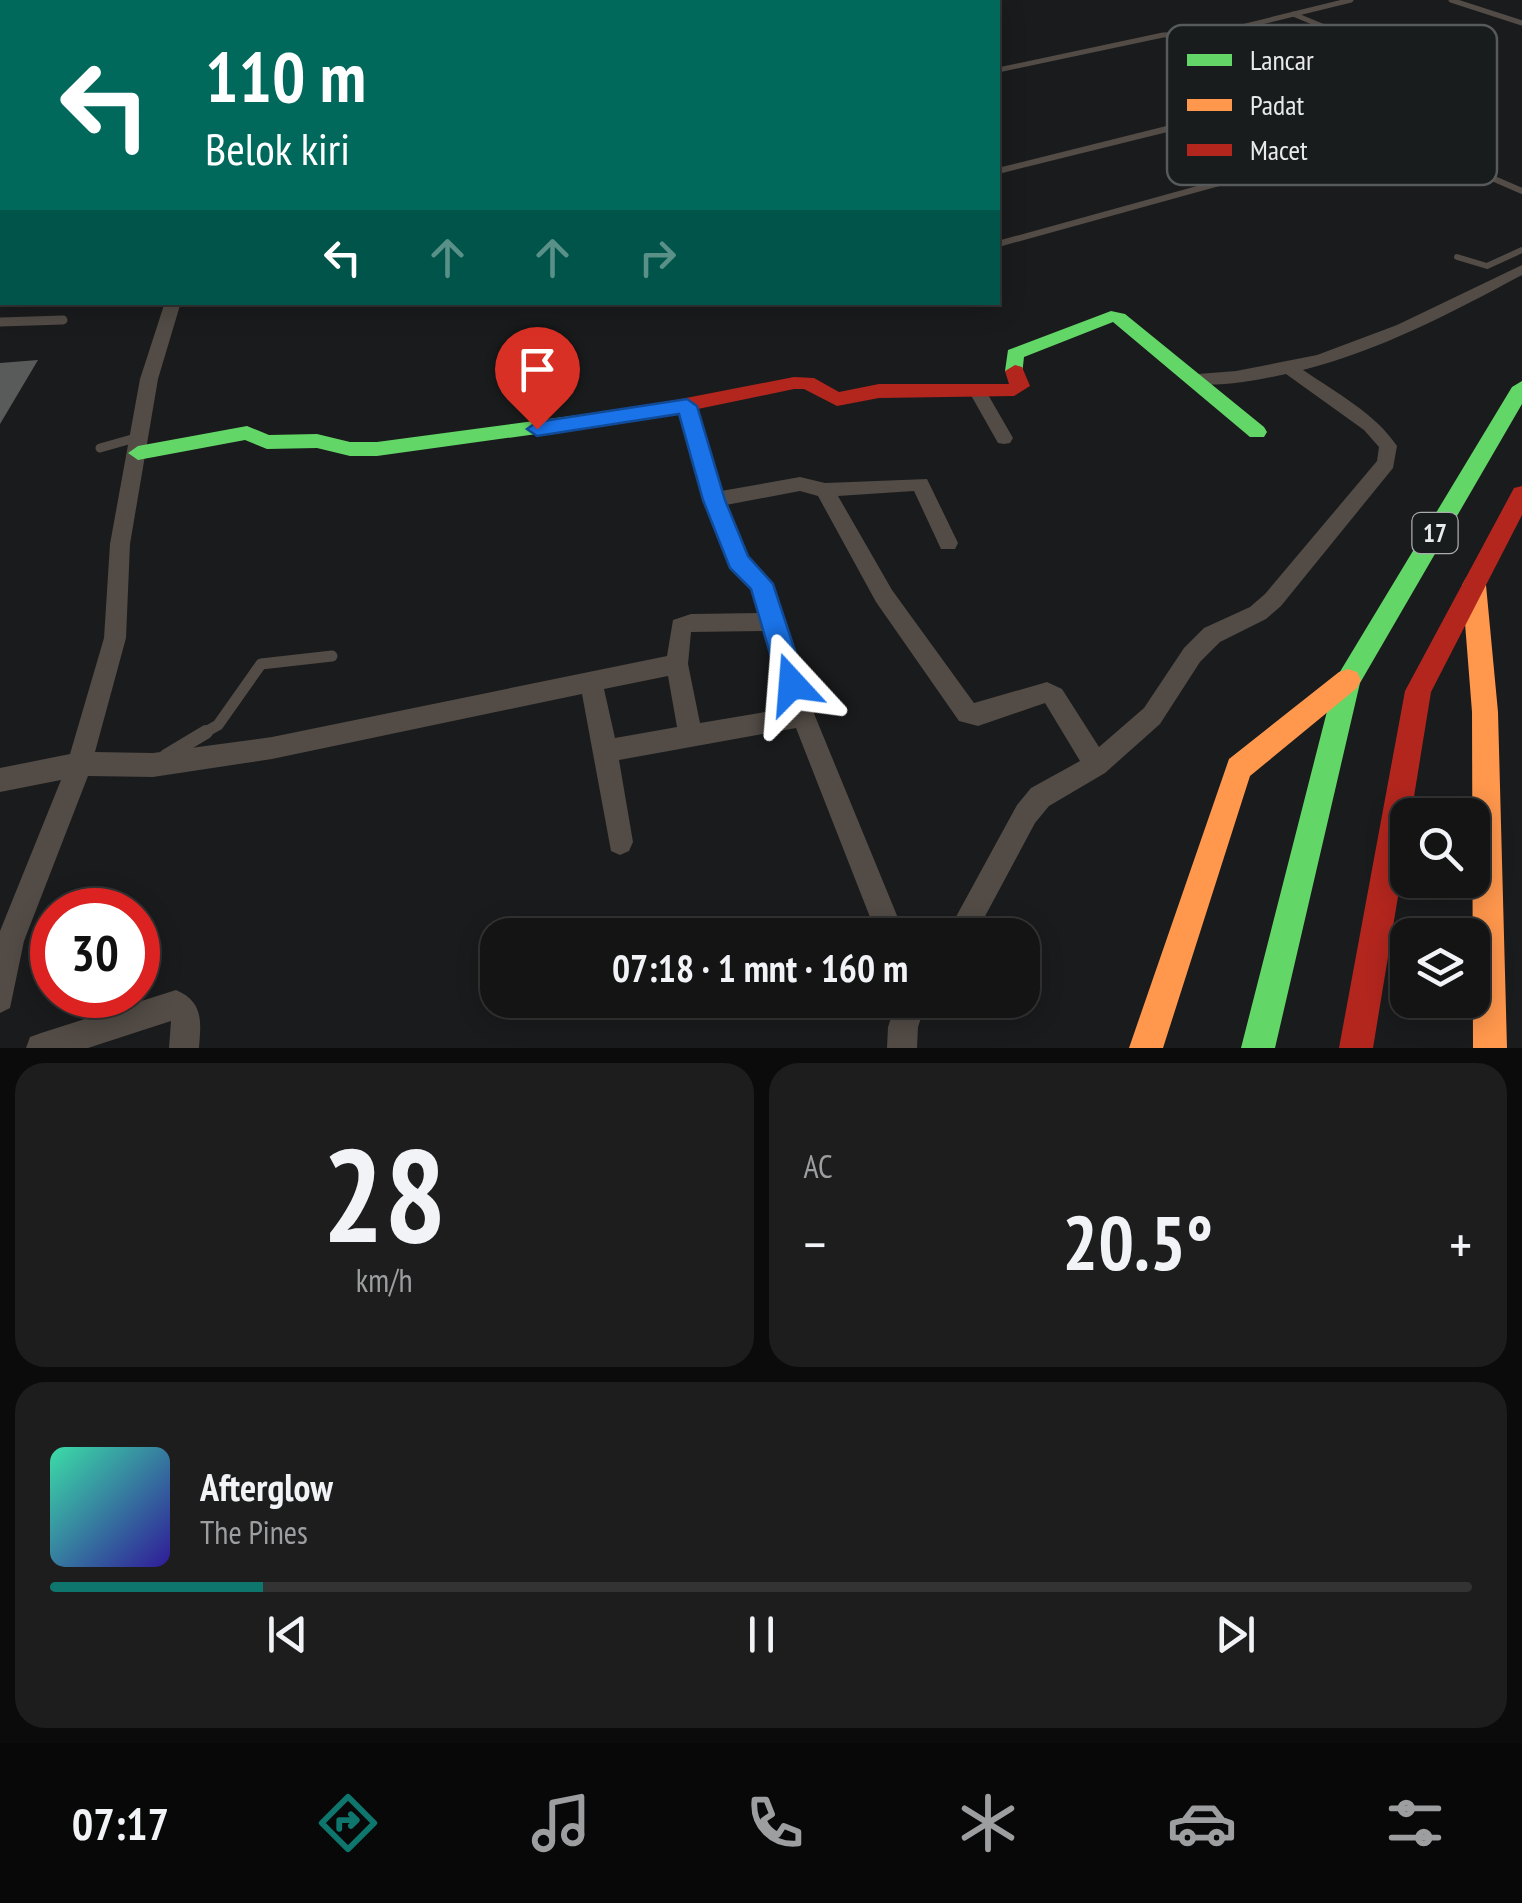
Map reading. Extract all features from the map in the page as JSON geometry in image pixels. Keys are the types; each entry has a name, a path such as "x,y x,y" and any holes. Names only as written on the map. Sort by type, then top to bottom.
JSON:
{"main road":[{"path":"139,445 247,434 267,442 317,441 350,449 377,449 613,420 794,383 807,384 838,399 879,391 1014,390 1020,386 1014,368 1015,354 1110,316 1119,318 1256,432"},
{"name":"17","path":"1258,1048 1348,680 1522,387"},
{"name":"17","path":"1356,1048 1418,691 1522,494"},
{"path":"1474,585 1485,712 1494,1036"},
{"path":"1146,1048 1239,768 1348,680"}],"street":[{"path":"1191,379 1227,379 1292,370 1336,357 1522,268"},
{"path":"0,998 16,926 80,764 115,638 120,544 149,379 173,305"},
{"path":"969,918 1026,814 1040,797 1096,765 1152,716 1192,655 1212,635 1258,613 1273,600 1386,463 1388,446 1370,426 1292,370"},
{"path":"977,390 1004,438"},
{"path":"687,406 714,500 738,562 761,584 803,716 884,918"},
{"path":"714,500 800,484 825,490 920,484 948,543"},
{"path":"825,490 884,596 967,713 978,714 1047,692 1054,696 1096,765"},
{"path":"690,734 677,664 681,628 690,623 772,622"},
{"path":"0,780 80,764 153,765 272,748 677,664"},
{"path":"591,682 620,842"},
{"path":"605,747 612,750 803,716"},
{"path":"41,1048 176,1005 187,1016 184,1048"},
{"path":"902,1048 906,1018"}],"lane":[{"path":"1248,25 1351,0"},
{"path":"1458,1 1522,23"},
{"path":"1292,14 1319,25"},
{"path":"1000,70 1167,35"},
{"path":"1000,171 1167,129"},
{"path":"1497,180 1522,192"},
{"path":"1000,243 1211,185"},
{"path":"1457,257 1487,266 1522,250"},
{"path":"0,322 64,320"},
{"path":"100,448 139,445"},
{"path":"153,765 218,725 261,664 332,656"}],"building":[{"path":"38,360 0,424 0,363"}],"traffic: fast":[{"path":"1015,371 1015,354 1111,316 1119,318 1257,432"},
{"path":"1258,1048 1348,680 1522,387"},
{"path":"138,453 247,433 267,442 317,441 350,449 377,449 645,413"}],"traffic: slow":[{"path":"1474,585 1485,712 1490,1048"},
{"path":"1146,1048 1239,768 1348,680"}],"traffic: jam":[{"path":"645,413 794,383 807,383 837,399 879,391 1014,390 1020,386 1015,371"},
{"path":"1356,1048 1418,691 1522,494"}],"route":[{"path":"537,429 687,406 714,500 738,562 761,584 792,684"}]}
